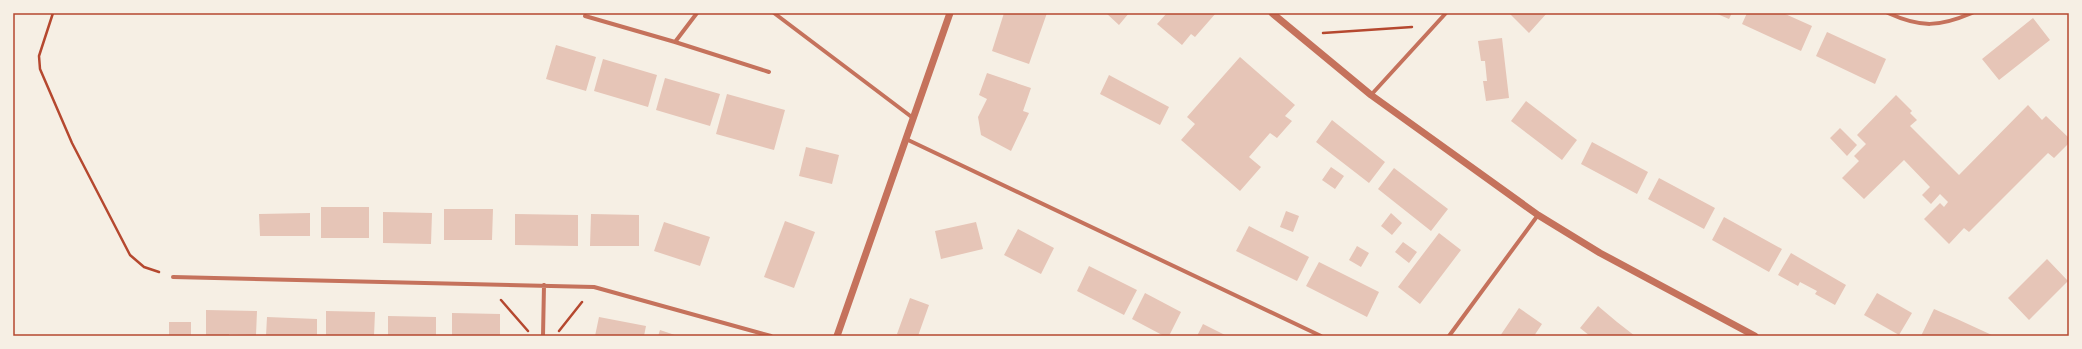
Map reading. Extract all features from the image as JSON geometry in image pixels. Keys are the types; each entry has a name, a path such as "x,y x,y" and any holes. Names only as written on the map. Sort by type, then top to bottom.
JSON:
{"street":[{"path":"675,42 697,13"},
{"path":"774,13 913,118"},
{"path":"837,336 950,13"},
{"path":"1272,13 1371,95 1538,215 1600,253 1755,336"},
{"path":"1371,95 1446,13"},
{"path":"1888,13 1918,24 1936,25 1954,21 1972,13"},
{"path":"585,16 675,42 769,72"},
{"path":"906,139 1321,336"},
{"path":"1449,336 1538,215"},
{"path":"172,277 594,287 771,336"},
{"path":"543,336 544,285"}],"path":[{"path":"53,13 39,56 40,69 72,143 130,255 144,267 172,277"},
{"path":"1297,34 1434,26"},
{"path":"488,284 531,336"},
{"path":"555,336 594,287"}],"building":[{"path":"1004,13 1047,13 1029,64 992,51"},
{"path":"1106,13 1129,13 1119,25"},
{"path":"1167,13 1216,13 1195,37 1191,34 1182,45 1157,24"},
{"path":"1509,13 1547,13 1529,33"},
{"path":"1715,13 1732,13 1729,19"},
{"path":"1747,13 1783,13 1812,26 1801,51 1742,24"},
{"path":"2033,18 2050,40 1999,80 1982,59"},
{"path":"1827,32 1886,59 1875,84 1816,56"},
{"path":"1502,38 1509,98 1486,101 1483,81 1487,81 1485,61 1481,61 1478,41"},
{"path":"556,45 596,57 586,91 546,79"},
{"path":"1240,57 1295,105 1285,116 1292,121 1277,138 1270,133 1249,157 1261,167 1240,191 1181,140 1195,124 1187,117"},
{"path":"603,59 657,75 648,107 594,91"},
{"path":"987,73 1031,88 1023,111 1029,113 1011,151 981,135 978,117 987,99 979,95"},
{"path":"1109,75 1169,107 1160,125 1100,94"},
{"path":"665,78 720,94 710,126 656,110"},
{"path":"727,94 785,110 774,150 716,134"},
{"path":"1896,95 1912,111 1910,113 1917,120 1910,126 1959,175 2028,105 2042,120 2046,116 2069,138 2069,143 2054,158 2048,153 1969,232 1964,228 1949,244 1924,219 1940,203 1944,207 1948,202 1940,194 1931,204 1922,195 1930,187 1904,160 1864,199 1842,178 1859,161 1854,156 1866,144 1857,135"},
{"path":"1526,101 1577,140 1562,160 1511,121"},
{"path":"1332,120 1385,162 1369,183 1316,142"},
{"path":"1840,128 1857,145 1847,156 1830,138"},
{"path":"1592,142 1648,172 1637,194 1581,164"},
{"path":"806,147 839,155 832,184 799,176"},
{"path":"1331,167 1344,176 1335,189 1322,180"},
{"path":"1394,168 1448,209 1431,231 1378,189"},
{"path":"1659,178 1715,208 1704,229 1648,199"},
{"path":"321,207 369,207 369,238 321,238"},
{"path":"444,209 493,209 492,240 444,240"},
{"path":"1286,211 1299,216 1293,232 1280,227"},
{"path":"383,212 432,213 431,244 383,243"},
{"path":"310,213 310,236 260,236 259,214"},
{"path":"1391,213 1402,223 1392,235 1381,226"},
{"path":"515,214 578,215 578,246 515,245"},
{"path":"591,214 639,215 639,246 590,246"},
{"path":"1724,217 1782,249 1769,272 1712,240"},
{"path":"785,221 815,232 794,288 764,277"},
{"path":"664,222 710,237 700,266 654,251"},
{"path":"976,222 983,249 941,259 935,231"},
{"path":"1249,226 1309,257 1297,281 1236,251"},
{"path":"1018,229 1054,248 1041,274 1004,255"},
{"path":"1439,233 1461,250 1420,304 1398,287"},
{"path":"1403,242 1417,252 1409,263 1395,252"},
{"path":"1357,246 1369,253 1361,267 1349,260"},
{"path":"1791,253 1846,285 1835,305 1815,294 1817,291 1800,282 1798,286 1778,275"},
{"path":"2047,259 2068,281 2029,320 2008,298"},
{"path":"1319,262 1379,292 1367,317 1306,286"},
{"path":"1089,266 1137,290 1124,315 1077,291"},
{"path":"1145,293 1181,312 1169,336 1164,336 1132,319"},
{"path":"1877,293 1912,313 1899,335 1864,315"},
{"path":"910,298 929,305 918,336 902,336 897,334"},
{"path":"1598,306 1635,336 1590,336 1580,328"},
{"path":"1519,308 1542,324 1534,336 1500,336"},
{"path":"1934,309 1957,319 1994,336 1921,336"},
{"path":"206,310 257,311 256,335 229,334 229,336 206,336"},
{"path":"326,311 375,312 374,336 326,336"},
{"path":"452,313 500,314 500,336 452,336"},
{"path":"388,316 436,317 436,336 388,336"},
{"path":"267,317 317,319 317,336 266,336"},
{"path":"599,317 646,326 644,336 595,336"},
{"path":"169,322 191,322 191,336 169,336"},
{"path":"1203,324 1227,336 1197,336"},
{"path":"660,330 678,336 658,336"}]}
